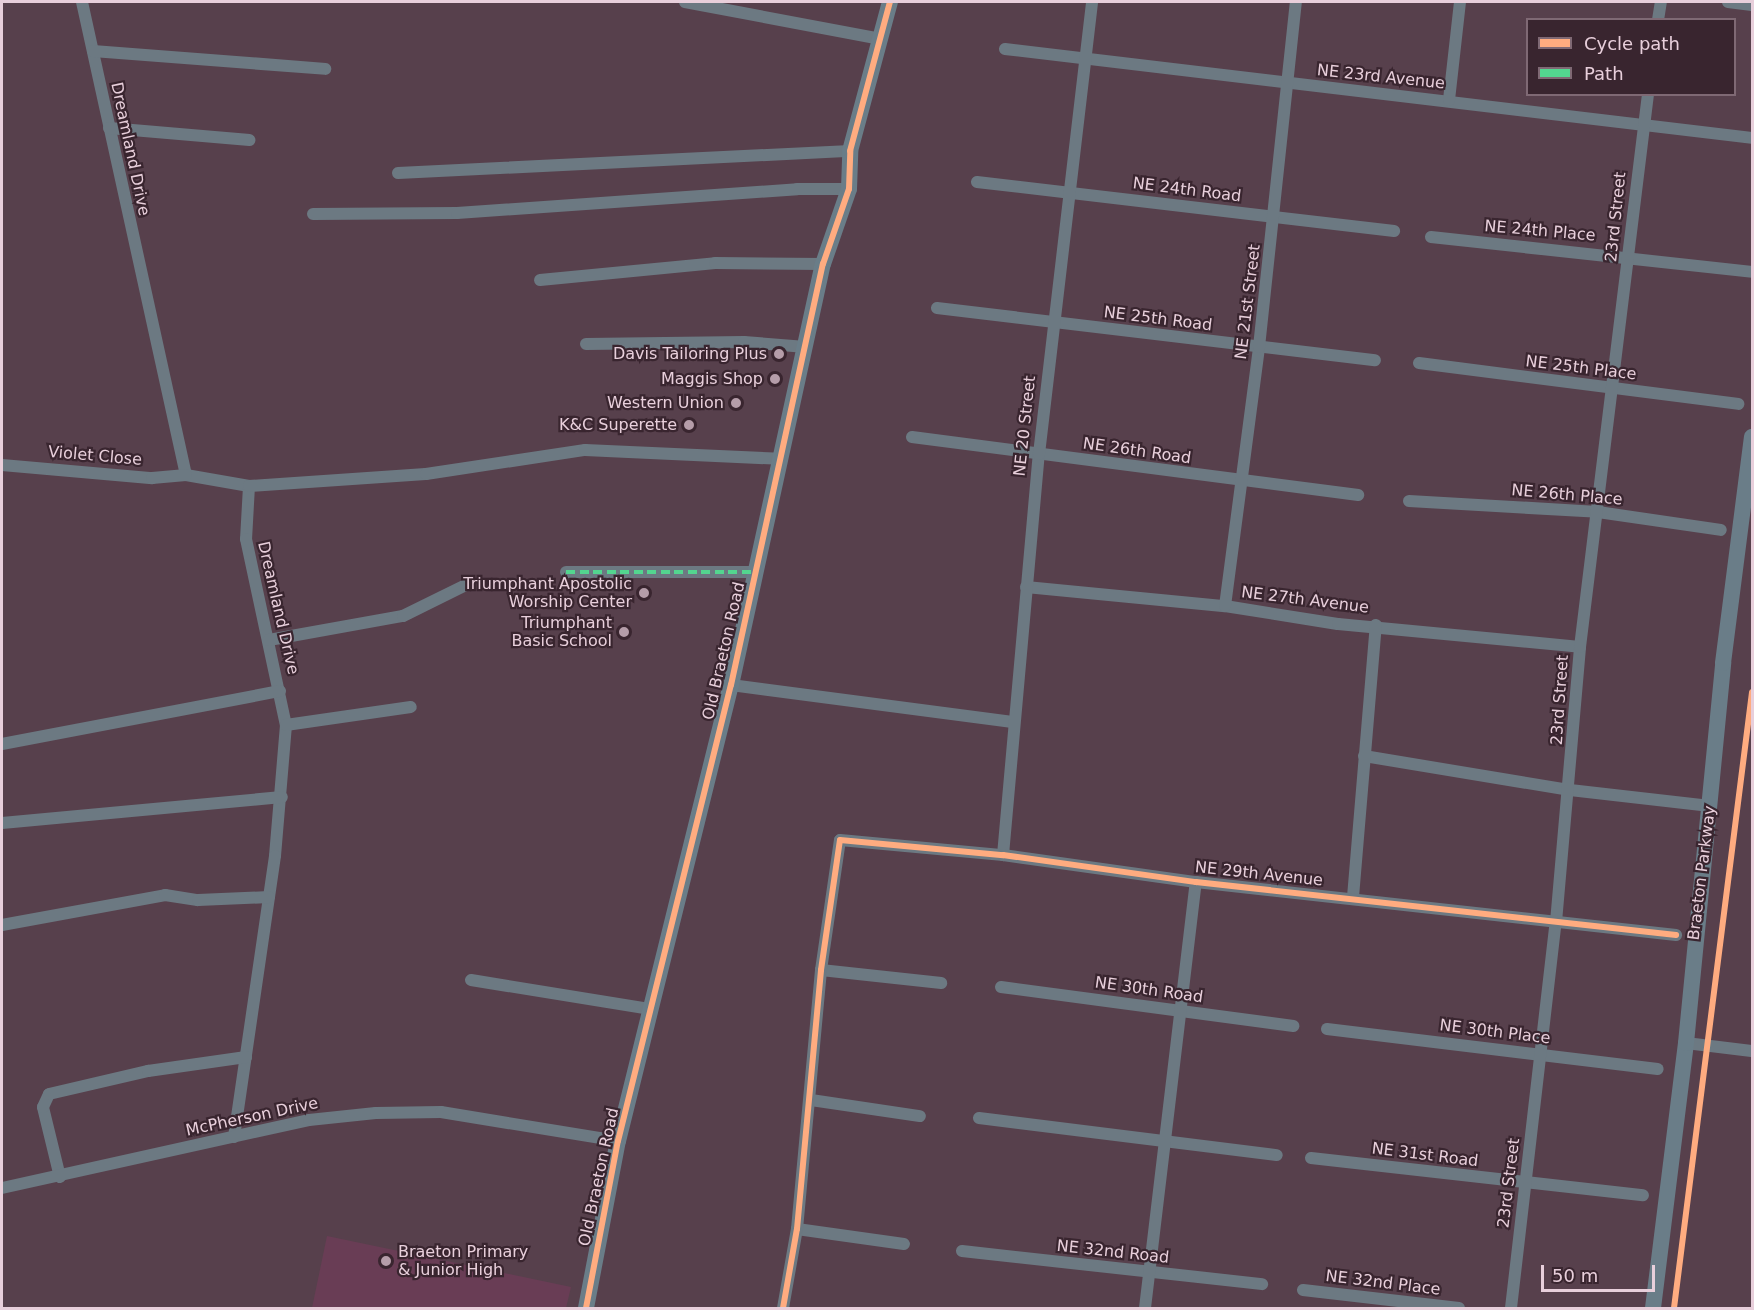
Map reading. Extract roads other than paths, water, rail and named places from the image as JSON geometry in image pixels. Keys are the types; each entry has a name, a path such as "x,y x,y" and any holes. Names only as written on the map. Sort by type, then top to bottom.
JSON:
{"street":[{"name":"Dreamland Drive","path":"82,2 186,475"},
{"path":"685,2 880,39"},
{"name":"Old Braeton Road","path":"586,1308 618,1142 730,685 823,264 849,189 850,151 890,2"},
{"name":"NE 20 Street","path":"1003,855 1013,722 1039,454 1067,191 1092,2"},
{"name":"NE 21st Street","path":"1225,606 1243,483 1259,347 1296,2"},
{"path":"1449,100 1460,2"},
{"path":"1658,18 1661,2"},
{"path":"1728,2 1752,5"},
{"name":"NE 23rd Avenue","path":"1005,50 1287,84 1449,100 1643,127 1752,138"},
{"path":"93,51 325,69"},
{"name":"23rd Street","path":"1511,1308 1570,790 1580,647 1648,96"},
{"path":"109,128 249,140"},
{"path":"398,173 850,151"},
{"name":"NE 24th Road","path":"977,182 1394,231"},
{"path":"313,214 445,214 797,189 849,189"},
{"name":"NE 24th Place","path":"1431,237 1628,256 1752,272"},
{"path":"540,280 715,263 823,264"},
{"name":"NE 25th Road","path":"937,308 1375,360"},
{"path":"586,344 744,342 806,347"},
{"name":"NE 25th Place","path":"1419,363 1613,390 1738,404"},
{"name":"NE 26th Road","path":"912,437 1243,483 1358,495"},
{"name":"Braeton Parkway","path":"1653,1308 1686,1043 1724,663 1752,437"},
{"path":"186,475 249,486 426,474 585,450 780,459"},
{"name":"Violet Close","path":"2,465 152,478 186,475"},
{"name":"Dreamland Drive","path":"234,1137 282,797 286,725 246,539 249,486"},
{"name":"NE 26th Place","path":"1409,501 1598,512 1721,530"},
{"path":"566,572 755,572"},
{"path":"269,640 403,616 464,586"},
{"name":"NE 27th Avenue","path":"1026,587 1225,606 1338,624 1376,625 1580,647"},
{"path":"1353,897 1376,625"},
{"path":"730,685 1013,722"},
{"path":"2,744 280,691"},
{"path":"286,725 411,707"},
{"path":"1364,756 1570,790 1710,806"},
{"path":"2,823 282,797"},
{"name":"NE 29th Avenue","path":"821,970 840,840 1003,855 1196,882 1353,897 1676,935"},
{"path":"1145,1308 1196,882"},
{"path":"2,925 165,896 198,900 269,897"},
{"path":"783,1308 797,1229 811,1100 821,970 941,983"},
{"path":"471,980 651,1009"},
{"name":"NE 30th Road","path":"1001,987 1293,1026"},
{"name":"NE 30th Place","path":"1327,1029 1658,1069"},
{"path":"1686,1043 1752,1052"},
{"path":"60,1177 43,1107 49,1094 148,1071 246,1057"},
{"path":"811,1100 920,1116"},
{"name":"McPherson Drive","path":"2,1188 60,1177 309,1120 441,1112 618,1142"},
{"path":"979,1118 1277,1155"},
{"name":"NE 31st Road","path":"1311,1158 1526,1184 1643,1195"},
{"path":"797,1229 904,1244"},
{"name":"NE 32nd Road","path":"962,1251 1262,1284"},
{"name":"NE 32nd Place","path":"1303,1290 1459,1308"}],"place":[{"name":"Davis Tailoring Plus","path":"779,354"},
{"name":"Maggis Shop","path":"775,379"},
{"name":"Western Union","path":"736,403"},
{"name":"K&C Superette","path":"689,425"},
{"name":"Triumphant Apostolic Worship Center","path":"644,593"},
{"name":"Triumphant Basic School","path":"624,632"},
{"name":"Braeton Primary & Junior High","path":"386,1261"}]}
